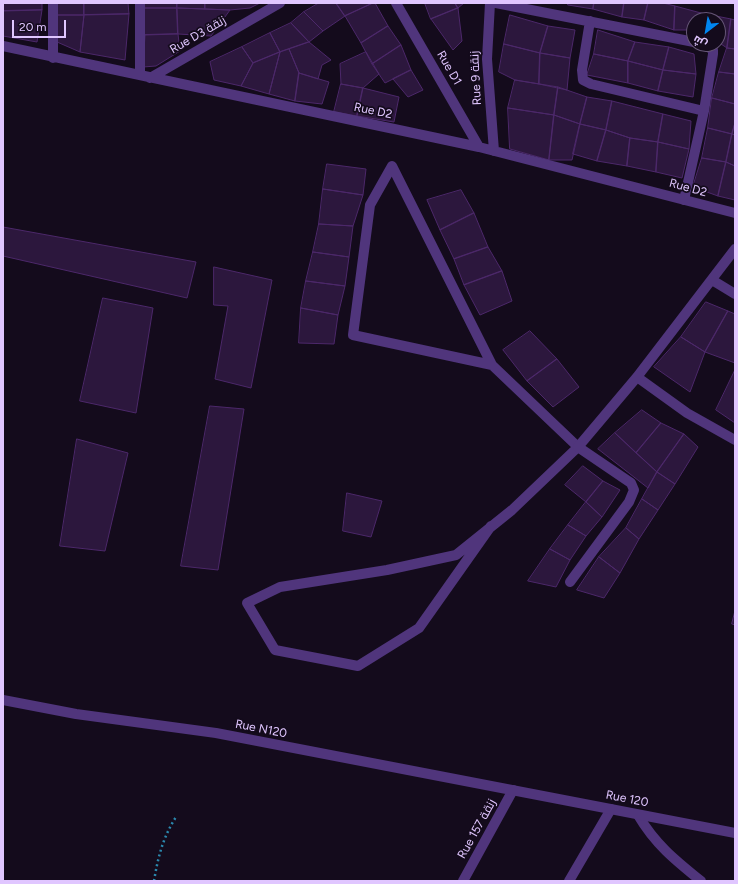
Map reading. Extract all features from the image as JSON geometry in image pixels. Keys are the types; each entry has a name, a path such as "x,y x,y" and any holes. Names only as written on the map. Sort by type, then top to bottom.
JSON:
{"street":[{"path":"53,3 53,58"},
{"path":"140,3 140,75"},
{"name":"Rue D3 زنقة","path":"150,78 280,3"},
{"name":"Rue D1","path":"396,3 479,147"},
{"name":"Rue 9 زنقة","path":"490,3 487,59 494,151"},
{"path":"496,3 686,40"},
{"path":"590,21 582,70 583,80 587,83 704,111"},
{"name":"Rue D2","path":"3,46 53,58 479,147 735,213"},
{"path":"684,200 704,111 714,52"},
{"path":"492,365 354,335 370,205 392,166 492,365 578,447 631,483 634,490 629,502 570,582"},
{"path":"492,526 419,628 358,666 275,650 247,603 280,587 387,570 456,555 492,526 578,447 637,377 735,249"},
{"path":"712,280 735,294"},
{"path":"637,377 688,413 735,440"},
{"name":"Rue N120","path":"3,700 76,714 216,733 513,790"},
{"name":"Rue 120","path":"513,790 735,833"},
{"name":"Rue 157 زنقة","path":"463,881 513,790"},
{"path":"569,881 612,809"},
{"path":"638,815 658,844 677,863 701,881"}],"path":[{"path":"154,881 164,838 176,817"}],"building":[{"path":"3,3 42,3 42,10 3,11"},
{"path":"57,3 84,3 84,15 55,15"},
{"path":"84,3 128,3 129,14 84,15"},
{"path":"143,3 177,3 177,8 143,8"},
{"path":"177,3 205,3 205,9 177,8"},
{"path":"205,3 260,3 250,8 230,10 205,9"},
{"path":"319,3 336,3 345,16 323,31 304,12"},
{"path":"336,3 373,3 345,16"},
{"path":"375,3 388,26 361,43 345,16"},
{"path":"425,3 455,3 458,8 431,19"},
{"path":"455,3 464,3 458,8"},
{"path":"568,3 594,3 593,9 568,5"},
{"path":"594,3 624,3 622,17 593,9"},
{"path":"624,3 648,3 644,20 622,17"},
{"path":"648,3 663,3 675,6 674,30 644,20"},
{"path":"675,6 697,12 686,12 686,30 674,30"},
{"path":"143,8 177,8 178,34 145,35"},
{"path":"177,8 230,10 211,36 178,34"},
{"path":"458,8 462,41 453,50 431,19"},
{"path":"42,10 37,42 3,36 3,11"},
{"path":"304,12 323,31 309,42 291,23"},
{"path":"129,14 125,60 80,52 84,15"},
{"path":"55,15 84,15 80,52 57,42"},
{"path":"510,15 548,26 540,53 504,44"},
{"path":"726,18 731,19 727,48 726,47"},
{"path":"731,19 735,20 735,49 727,48"},
{"path":"291,23 309,42 280,52 270,33"},
{"path":"388,26 401,45 372,64 361,43"},
{"path":"548,26 575,30 570,58 540,53"},
{"path":"598,30 635,42 628,61 594,54"},
{"path":"270,33 280,52 253,63 242,47"},
{"path":"178,34 180,51 156,66 143,67 145,35"},
{"path":"309,42 331,60 322,65 318,79 299,73 289,49"},
{"path":"635,42 669,47 663,70 628,61"},
{"path":"504,44 540,53 539,84 515,80 499,72"},
{"path":"401,45 411,70 385,83 372,64"},
{"path":"242,47 253,63 241,86 214,80 210,62"},
{"path":"669,47 694,54 696,74 663,70"},
{"path":"727,48 735,49 735,74 719,72"},
{"path":"289,49 299,73 295,101 269,94 280,52"},
{"path":"280,52 269,94 241,86 253,63"},
{"path":"366,52 379,74 363,88 341,84 340,64"},
{"path":"540,53 570,58 567,90 539,84"},
{"path":"594,54 628,61 628,83 587,75"},
{"path":"628,61 663,70 658,91 628,83"},
{"path":"411,70 423,90 408,97 393,79"},
{"path":"663,70 696,74 693,97 658,91"},
{"path":"719,72 735,74 735,104 712,98"},
{"path":"299,73 329,82 322,104 295,101"},
{"path":"515,80 558,87 554,115 508,108"},
{"path":"341,84 363,88 357,116 334,112"},
{"path":"558,87 587,97 580,124 554,115"},
{"path":"363,88 399,97 394,122 357,116"},
{"path":"587,97 612,101 606,130 580,124"},
{"path":"712,98 735,104 735,123 732,134 708,128"},
{"path":"612,101 663,114 658,142 630,138 606,130"},
{"path":"508,108 554,115 549,160 510,149"},
{"path":"663,114 691,121 689,149 658,142"},
{"path":"554,115 580,124 572,160 549,160"},
{"path":"735,123 735,135 732,134"},
{"path":"580,124 606,130 597,161 573,154"},
{"path":"708,128 732,134 726,162 702,158"},
{"path":"606,130 630,138 627,166 597,161"},
{"path":"732,134 735,135 735,166 726,162"},
{"path":"630,138 658,142 656,172 627,166"},
{"path":"658,142 689,149 682,178 656,172"},
{"path":"702,158 726,162 718,196 693,187"},
{"path":"726,162 735,166 735,200 718,196"},
{"path":"327,164 366,169 363,195 323,189"},
{"path":"323,189 363,195 353,226 319,224"},
{"path":"461,190 474,213 440,230 427,200"},
{"path":"474,213 488,247 454,259 440,230"},
{"path":"319,224 353,226 349,257 313,252"},
{"path":"3,227 196,262 187,298 3,256"},
{"path":"488,247 502,271 464,285 454,259"},
{"path":"313,252 349,257 345,286 306,281"},
{"path":"214,267 272,280 251,388 215,379 228,306 214,305"},
{"path":"502,271 512,301 480,315 464,285"},
{"path":"306,281 345,286 338,315 301,308"},
{"path":"103,298 153,308 136,413 80,401"},
{"path":"706,302 728,311 705,352 681,337"},
{"path":"301,308 338,315 334,344 299,343"},
{"path":"728,311 735,314 735,363 705,352"},
{"path":"530,331 557,359 527,381 503,350"},
{"path":"681,337 705,352 690,392 654,367"},
{"path":"557,359 579,387 553,407 527,381"},
{"path":"735,370 735,423 716,410"},
{"path":"210,406 244,409 218,570 181,566"},
{"path":"642,410 661,423 636,453 615,433"},
{"path":"661,423 684,434 657,472 636,453"},
{"path":"615,433 657,472 648,488 598,449"},
{"path":"684,434 698,447 675,484 657,472"},
{"path":"77,439 128,453 105,551 60,546"},
{"path":"583,466 603,481 586,502 565,485"},
{"path":"657,472 675,484 658,510 642,499"},
{"path":"603,481 620,490 602,517 586,502"},
{"path":"347,493 382,501 371,537 343,531"},
{"path":"642,499 658,510 639,539 626,528"},
{"path":"586,502 602,517 586,536 568,525"},
{"path":"568,525 586,536 570,560 550,549"},
{"path":"626,528 639,539 620,573 599,557"},
{"path":"550,549 570,560 556,587 528,581"},
{"path":"599,557 620,573 604,598 577,590"},
{"path":"735,611 735,625 732,624"}]}
